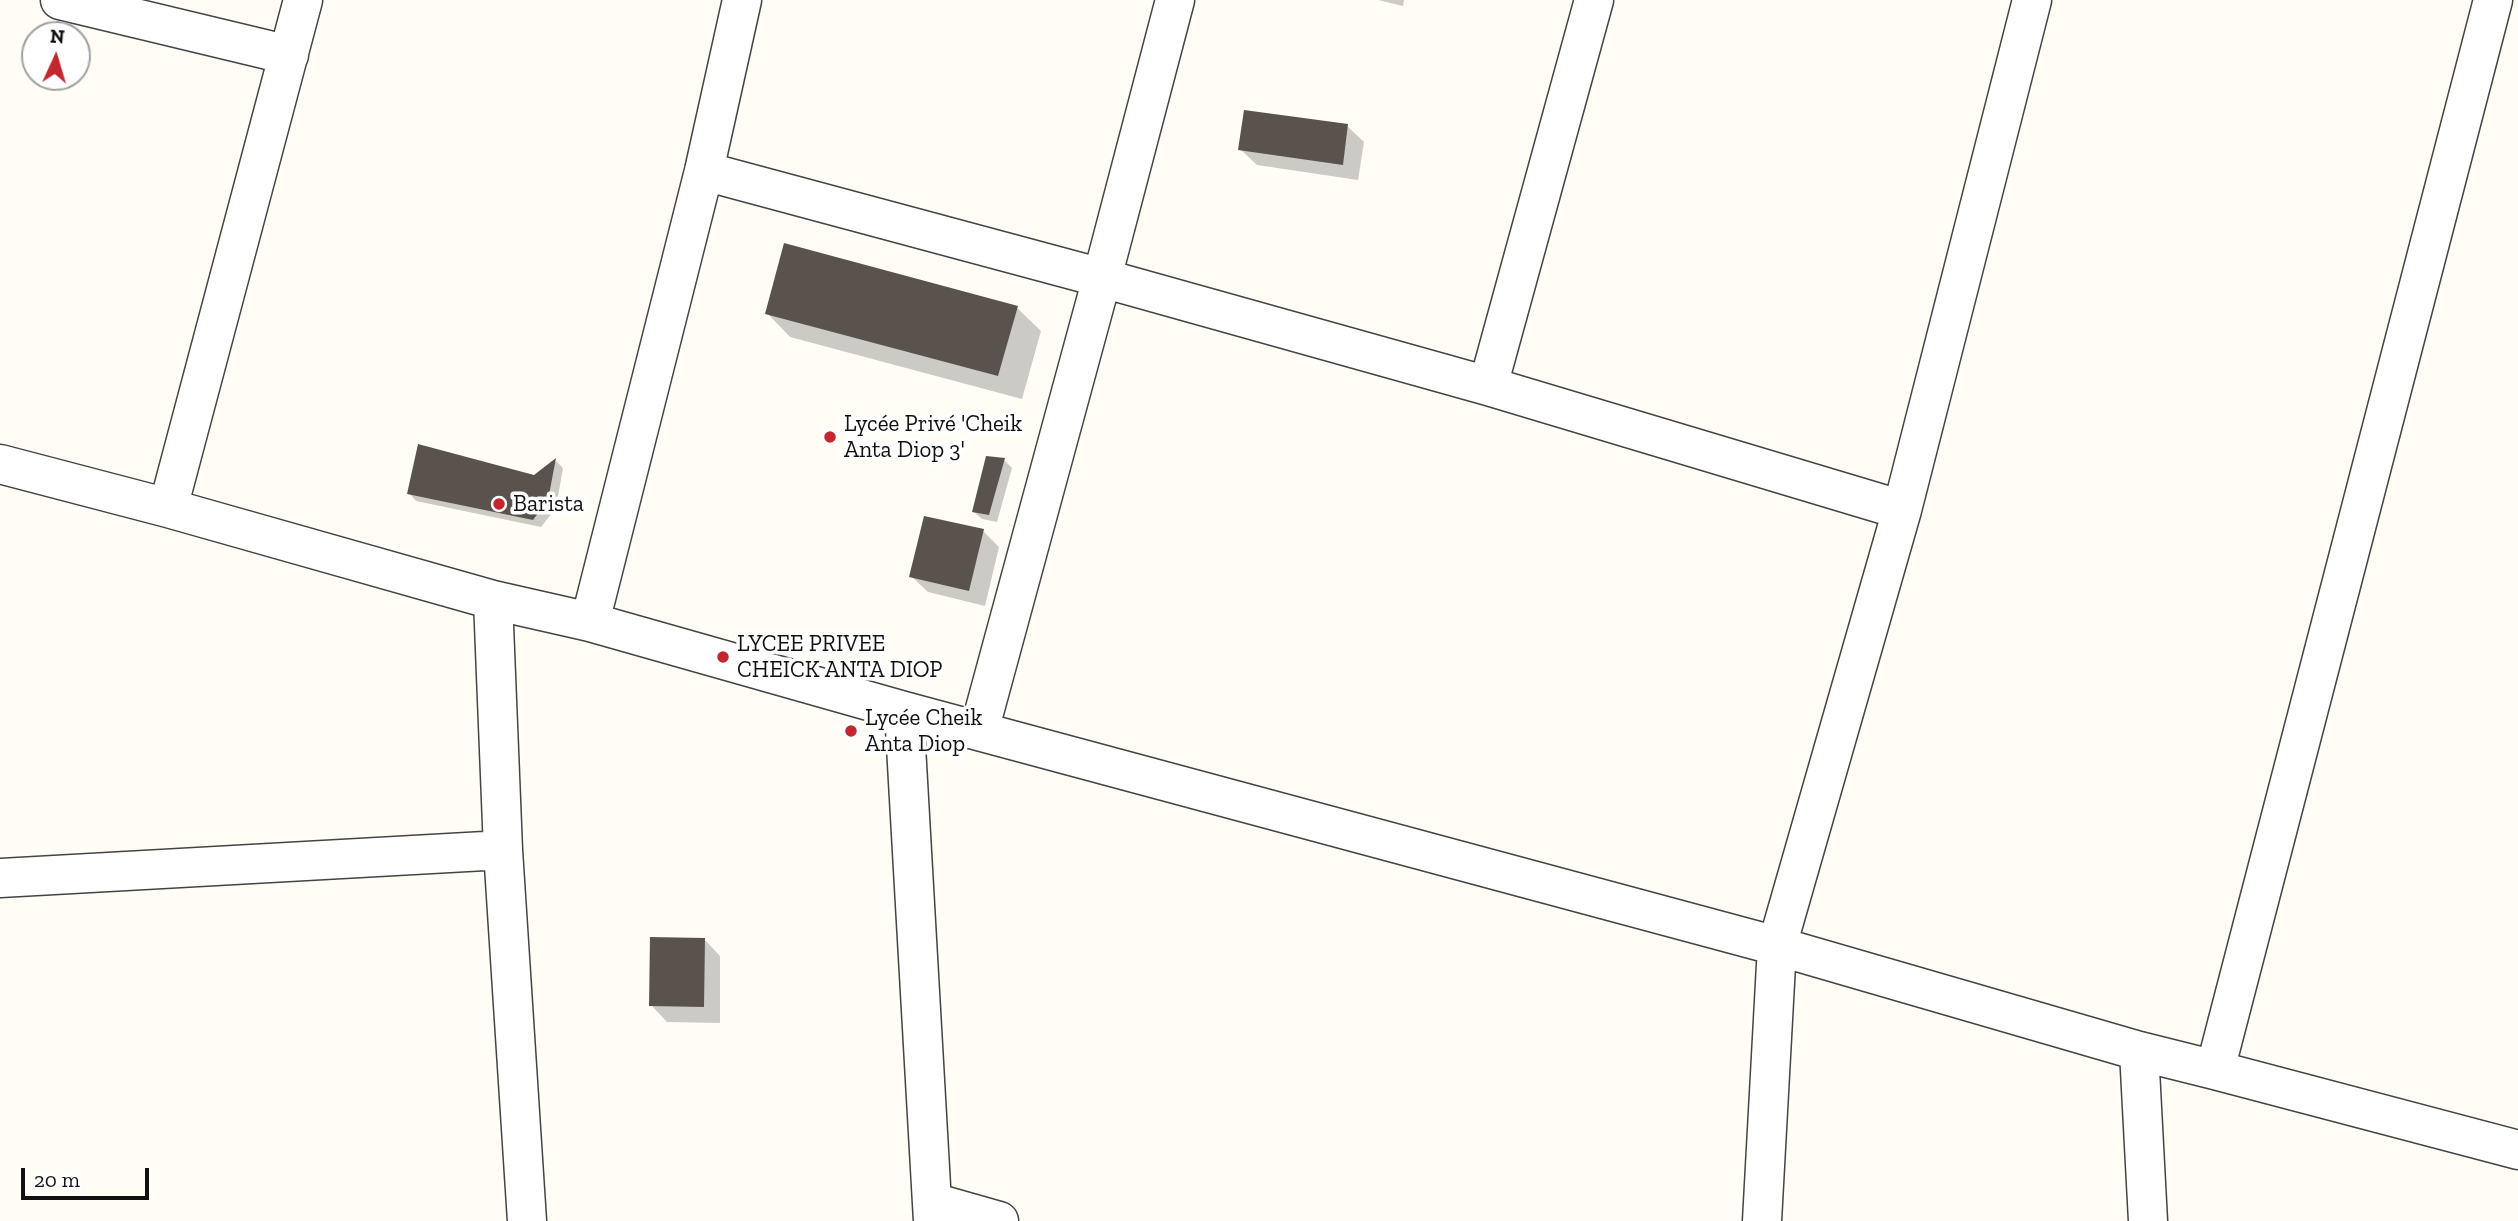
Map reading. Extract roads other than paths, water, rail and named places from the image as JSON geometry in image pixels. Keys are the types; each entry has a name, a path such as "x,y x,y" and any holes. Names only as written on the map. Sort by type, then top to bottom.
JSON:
{"street":[{"path":"60,0 289,55"},
{"path":"168,508 303,0"},
{"path":"590,622 704,171 742,0"},
{"path":"979,731 1175,0"},
{"path":"1488,386 1594,0"},
{"path":"1762,1221 1777,946 1902,510 2032,0"},
{"path":"2215,1070 2493,0"},
{"path":"704,171 1488,386 1902,510"},
{"path":"0,464 168,508 493,600 590,622 904,711 1777,946 2139,1051 2518,1150"},
{"path":"493,600 503,850 527,1221"},
{"path":"904,711 932,1211 999,1221"},
{"path":"0,878 503,850"},
{"path":"2139,1051 2148,1221"}],"place":[{"name":"Lycée Privé 'Cheik Anta Diop 3'","path":"830,437"},
{"name":"Barista","path":"499,504"},
{"name":"LYCEE PRIVEE CHEICK ANTA DIOP","path":"723,657"},
{"name":"Lycée Cheik Anta Diop","path":"851,731"}]}
